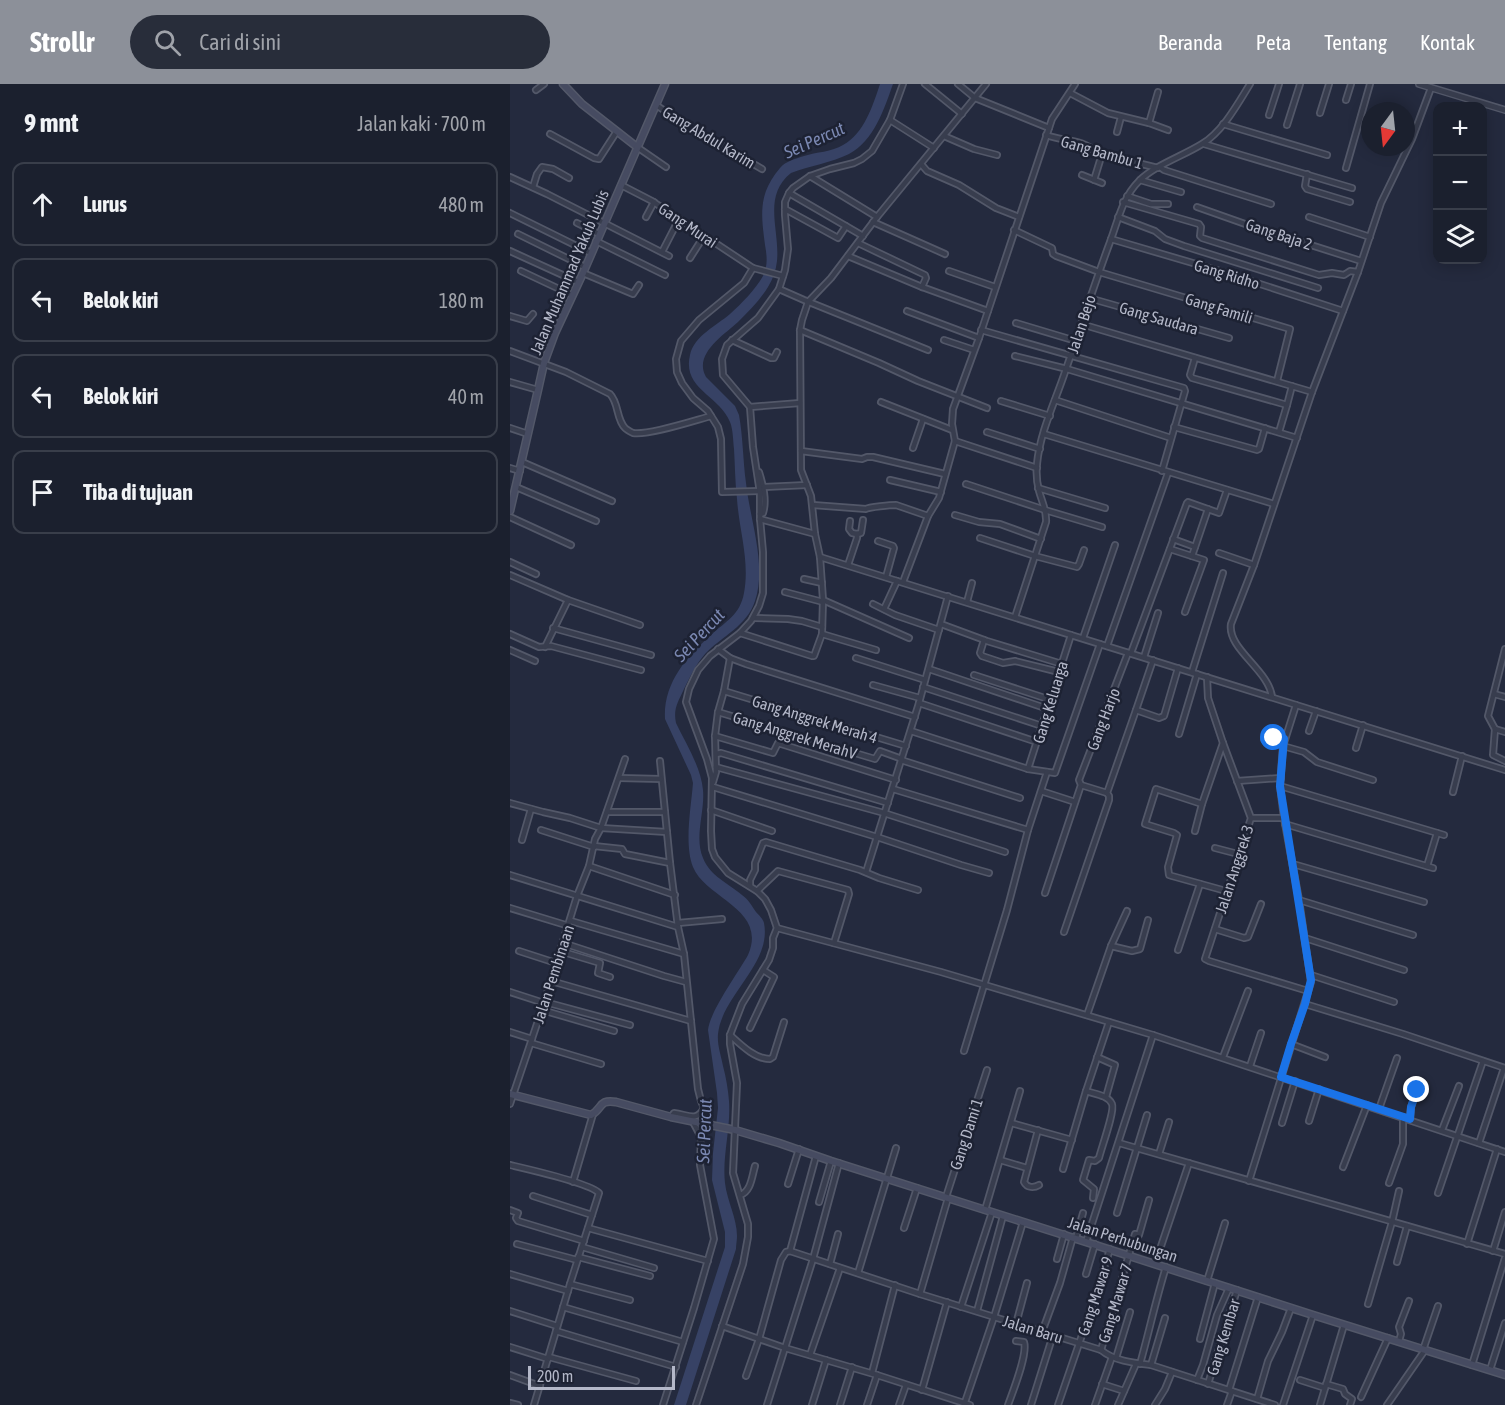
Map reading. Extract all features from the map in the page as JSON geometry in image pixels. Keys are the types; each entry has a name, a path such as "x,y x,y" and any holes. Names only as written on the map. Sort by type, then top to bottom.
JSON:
{"main road":[{"path":"563,84 582,104 637,147"},
{"name":"Jalan Muhammad Yakub Lubis","path":"510,511 544,363 664,84"},
{"path":"511,1094 588,1115 594,1114"},
{"name":"Jalan Perhubungan","path":"594,1114 601,1104 610,1101 734,1130 1344,1325 1504,1373"}],"street":[{"path":"536,90 544,84"},
{"path":"713,785 707,759 686,702 689,689 698,670 710,656 740,633 753,618 763,593 760,517 762,489 755,467 750,408 723,375 722,359 727,345 758,318 779,289 788,249 785,202 789,193 810,176 854,163 872,151 890,120 903,84"},
{"path":"925,84 962,114"},
{"path":"958,84 975,98 1048,128"},
{"path":"740,633 814,656 822,634 823,601 820,557 814,534 813,505 801,472 800,330 802,320 808,302 831,278 875,220 986,84"},
{"path":"884,609 900,581 941,492 955,441 952,416 958,396 1048,128 1054,114 1075,84"},
{"name":"Jalan Bejo","path":"1015,617 1047,519 1038,488 1037,468 1040,449 1123,202 1140,180 1159,167 1204,144 1223,124 1250,84"},
{"path":"1269,115 1279,84"},
{"path":"1287,125 1300,84"},
{"path":"1320,113 1329,84"},
{"path":"1346,100 1351,84"},
{"path":"1346,168 1371,84"},
{"path":"1419,84 1505,110"},
{"path":"1272,697 1268,682 1238,645 1230,630 1231,624 1298,438 1338,309 1353,272 1361,261 1386,192 1412,139 1431,88"},
{"path":"1149,123 1158,92"},
{"path":"1070,93 1108,113 1168,130"},
{"name":"Gang Abdul Karim","path":"656,105 762,170"},
{"path":"1117,132 1121,117"},
{"path":"890,120 934,148"},
{"path":"1223,124 1327,155"},
{"path":"550,134 599,159 618,131"},
{"path":"944,135 974,149 997,155"},
{"name":"Gang Bambu 1","path":"1046,135 1082,142 1097,153 1159,167 1271,204"},
{"path":"1204,144 1352,188"},
{"path":"637,147 666,167"},
{"path":"1094,180 1102,154"},
{"path":"921,164 927,171 959,185 996,208 1019,217"},
{"path":"532,187 542,167 553,169 569,178"},
{"path":"1307,174 1305,186 1307,189 1350,202"},
{"path":"1082,175 1102,183"},
{"path":"810,176 875,220 945,254"},
{"path":"511,179 604,222 669,256"},
{"path":"1140,180 1181,192"},
{"name":"Gang Murai","path":"621,185 654,202 755,268 781,276"},
{"path":"789,193 863,236"},
{"path":"1127,196 1151,204 1168,204"},
{"path":"646,217 654,202"},
{"path":"1123,202 1199,224 1202,238 1319,275 1332,273 1344,275 1353,272"},
{"name":"Gang Baja 2","path":"1197,207 1361,261"},
{"path":"785,209 838,238 846,226"},
{"path":"510,213 591,253"},
{"path":"1118,217 1155,231 1165,239 1184,246 1318,288"},
{"path":"1309,217 1370,237"},
{"path":"662,252 679,219"},
{"path":"577,223 599,234"},
{"path":"1014,230 1052,248 1056,256 1098,272"},
{"path":"518,234 633,294 639,285"},
{"path":"690,258 704,236"},
{"name":"Gang Ridho","path":"1111,239 1338,309"},
{"path":"596,241 665,275"},
{"path":"858,243 925,275 922,287"},
{"path":"510,252 578,282"},
{"path":"848,256 988,311"},
{"path":"755,268 744,283 699,320 681,341 676,359 676,372 693,398 708,411 718,427 721,439 723,493 807,485"},
{"path":"521,271 572,295"},
{"path":"949,271 995,287"},
{"name":"Gang Famili","path":"1098,272 1290,329 1276,381"},
{"path":"779,289 928,350"},
{"name":"Gang Saudara","path":"1089,298 1229,338"},
{"path":"907,311 979,338"},
{"path":"510,316 527,321 533,314"},
{"path":"1016,323 1076,341"},
{"path":"1081,324 1312,392"},
{"path":"800,330 987,408"},
{"path":"981,330 1184,388 1162,471"},
{"path":"732,340 771,358 774,358 777,352"},
{"path":"944,340 974,350"},
{"path":"510,351 566,372 610,394 615,401 620,420 632,433 662,429 711,416"},
{"path":"1015,356 1067,369 1298,438"},
{"path":"1195,358 1190,375 1192,378 1287,405"},
{"path":"510,382 538,390"},
{"path":"1279,432 1292,386"},
{"path":"1055,400 1171,438"},
{"path":"1001,401 1050,416"},
{"path":"881,402 952,430"},
{"path":"750,408 800,404"},
{"path":"913,448 923,419"},
{"path":"1174,427 1257,450 1265,428"},
{"path":"510,428 528,434"},
{"path":"987,432 1040,449"},
{"path":"1044,434 1274,504"},
{"path":"955,441 1037,468"},
{"path":"801,451 862,459 873,457 945,474"},
{"path":"522,462 612,501"},
{"path":"510,468 520,471"},
{"path":"1107,646 1168,473"},
{"path":"890,480 941,492"},
{"path":"966,484 1102,527"},
{"path":"516,487 596,521"},
{"path":"1038,488 1105,508"},
{"path":"1192,556 1208,509 1220,512 1227,490"},
{"name":"Gang Harjo","path":"1045,893 1081,785 1079,780 1187,503 1208,509"},
{"path":"813,505 864,509 890,505 928,516"},
{"path":"955,516 1000,524 1041,539"},
{"path":"510,517 571,545"},
{"path":"760,517 814,534"},
{"path":"848,565 857,534 861,533 863,520"},
{"path":"850,521 850,531 857,534"},
{"path":"980,538 1077,567 1084,550"},
{"path":"1173,539 1196,547"},
{"path":"878,541 894,548 886,577"},
{"path":"1083,638 1115,545"},
{"path":"1170,549 1204,560 1185,612"},
{"path":"1218,553 1254,565"},
{"path":"820,557 1505,770"},
{"path":"510,562 536,574"},
{"path":"1179,734 1223,573"},
{"path":"510,575 568,600 640,625"},
{"path":"804,579 822,583"},
{"path":"967,602 972,583"},
{"path":"785,592 823,601 909,638"},
{"path":"866,872 920,701 948,596"},
{"path":"545,647 568,600"},
{"path":"873,604 916,622 940,627 1062,664"},
{"path":"1144,657 1158,613"},
{"path":"753,618 788,619 822,627"},
{"path":"553,628 651,655"},
{"path":"510,634 539,646 551,646 641,670"},
{"path":"822,634 876,650"},
{"name":"Gang Keluarga","path":"1028,769 1071,634"},
{"path":"984,640 980,652 982,656 1003,663 1015,661 1059,672"},
{"path":"911,731 1028,769 1053,774 1056,772 1100,644"},
{"path":"718,649 730,658 915,717"},
{"path":"510,650 535,661"},
{"path":"1505,650 1488,716 1495,729 1493,755 1505,761"},
{"path":"696,1405 743,1264 748,1237 748,1224 733,1173 737,1083 730,1035 742,1004 771,955 772,938 777,928 769,905 757,891 728,873 715,857 712,849 711,810 716,767 715,736 730,658"},
{"path":"856,658 925,681"},
{"path":"1064,932 1109,800 1107,793 1153,660"},
{"path":"1136,710 1159,718 1164,716 1179,668"},
{"path":"928,669 1047,709"},
{"path":"974,675 1050,700"},
{"name":"Jalan Anggrek 3","path":"1207,677 1208,695 1251,818 1205,958 1207,961 1308,991"},
{"path":"873,685 1037,742"},
{"path":"923,687 1042,726"},
{"name":"Gang Anggrek Merah 4","path":"724,691 906,746"},
{"path":"1494,694 1505,697"},
{"path":"1249,1181 1305,1004 1311,975 1280,786 1284,739 1296,705"},
{"path":"1309,731 1316,711"},
{"name":"Gang Anggrek MerahV","path":"718,712 875,759 880,751 902,759"},
{"path":"1356,748 1363,725"},
{"path":"1495,729 1505,732"},
{"path":"715,736 773,753 778,743 896,780"},
{"path":"805,752 808,739"},
{"path":"1264,739 1284,739"},
{"path":"1195,831 1223,743"},
{"path":"1283,746 1304,752 1317,762 1373,780"},
{"path":"716,754 721,753 888,803"},
{"path":"1453,792 1462,756"},
{"name":"Jalan Pembinaan","path":"510,1104 511,1094 542,1010 577,896 589,867 595,839 607,813 625,759"},
{"path":"902,759 1020,798"},
{"path":"660,761 670,863 684,954 698,1089 704,1110 695,1117 677,1113 671,1117"},
{"path":"716,767 884,813 1005,852"},
{"path":"964,1051 1047,772"},
{"path":"619,778 662,778"},
{"path":"1237,781 1281,778"},
{"path":"713,785 989,873"},
{"path":"1081,785 1107,793"},
{"path":"1280,786 1444,835"},
{"path":"893,789 1028,830"},
{"path":"1202,804 1156,789 1145,822 1177,835 1168,867 1169,875 1226,891"},
{"path":"1041,790 1075,802"},
{"path":"510,803 601,828 667,832"},
{"path":"522,840 531,809"},
{"path":"711,810 772,831"},
{"path":"607,813 665,812"},
{"path":"1251,818 1284,818"},
{"path":"1286,824 1430,867 1437,833"},
{"path":"541,830 593,848 622,849 625,854 670,863"},
{"path":"750,886 759,850 764,842 918,890"},
{"path":"1215,848 1238,854"},
{"path":"1293,864 1424,902"},
{"path":"589,867 675,895"},
{"path":"757,891 778,871 848,890 849,894 834,943"},
{"path":"510,875 678,925 722,919"},
{"path":"1179,950 1200,884"},
{"path":"1299,900 1413,934"},
{"path":"1215,929 1244,938 1248,937 1261,904"},
{"path":"510,908 684,954"},
{"path":"1088,1015 1111,946 1127,911"},
{"path":"1111,946 1132,951 1140,949 1148,920"},
{"path":"777,928 1088,1015 1223,1057 1505,1152"},
{"path":"1305,938 1404,970"},
{"path":"563,943 686,982"},
{"path":"519,951 556,963"},
{"path":"560,951 600,963 598,973 610,977"},
{"path":"750,1028 774,977 763,970"},
{"path":"1311,975 1394,1002"},
{"path":"551,981 691,1021"},
{"path":"1223,1057 1248,991"},
{"path":"510,992 630,1025"},
{"path":"1305,1004 1504,1068 1479,1143"},
{"path":"542,1010 614,1031"},
{"path":"730,1035 754,1054 770,1059 784,1022"},
{"path":"1062,1169 1109,1022"},
{"path":"510,1032 601,1064"},
{"path":"1250,1066 1261,1033"},
{"path":"1086,1242 1153,1035"},
{"path":"1291,1044 1325,1056"},
{"path":"1097,1058 1115,1065 1106,1097"},
{"path":"1379,1109 1397,1058"},
{"path":"1438,1193 1483,1061"},
{"name":"Gang Dami 1","path":"920,1294 987,1070"},
{"path":"1282,1123 1295,1081"},
{"path":"1442,1130 1459,1086"},
{"path":"1309,1121 1319,1089"},
{"path":"961,1306 1020,1090"},
{"path":"1389,1183 1403,1144 1407,1118 1417,1090"},
{"path":"1086,1091 1106,1097 1113,1107 1099,1158 1095,1161 1089,1160 1083,1179 1084,1183 1094,1189 1093,1198"},
{"path":"1342,1167 1367,1105"},
{"path":"573,1182 594,1114"},
{"path":"1117,1212 1148,1115"},
{"path":"663,1405 714,1239 700,1165 701,1137 693,1122"},
{"path":"1159,1154 1169,1122"},
{"path":"1011,1123 1072,1140"},
{"path":"1038,1130 1024,1184 1032,1187 1039,1185"},
{"path":"1119,1143 1505,1256 1472,1365"},
{"path":"858,1273 896,1148"},
{"path":"788,1184 799,1149"},
{"path":"1467,1244 1497,1149"},
{"path":"746,1376 781,1260 786,1252 790,1251 816,1156"},
{"path":"1000,1160 1027,1168"},
{"path":"819,1202 831,1161"},
{"path":"767,1405 813,1259 838,1163"},
{"path":"1155,1264 1190,1163"},
{"path":"510,1165 573,1182 598,1192 534,1405"},
{"path":"740,1195 748,1191 755,1166"},
{"path":"904,1228 917,1188"},
{"path":"1368,1304 1399,1191"},
{"path":"533,1196 592,1215"},
{"name":"Gang Mawar 7","path":"1101,1350 1135,1234 1139,1235 1149,1200"},
{"path":"510,1210 518,1213 516,1218 518,1221 654,1268"},
{"path":"1493,1251 1505,1212"},
{"path":"1042,1332 1083,1214"},
{"path":"977,1311 1003,1216"},
{"path":"722,1326 966,1404 1023,1222"},
{"path":"1207,1281 1225,1223"},
{"path":"588,1228 708,1261"},
{"path":"1397,1262 1412,1228"},
{"path":"830,1264 838,1234"},
{"path":"1057,1259 1064,1234"},
{"path":"517,1244 650,1276"},
{"path":"1086,1274 1095,1244"},
{"name":"Gang Mawar 9","path":"1058,1405 1110,1249"},
{"name":"Jalan Baru","path":"790,1251 1080,1343 1114,1357 1151,1365 1275,1405"},
{"path":"810,1355 840,1268"},
{"path":"1118,1405 1138,1364 1166,1268"},
{"path":"510,1274 568,1291"},
{"path":"1016,1324 1027,1283"},
{"path":"570,1284 630,1300"},
{"path":"1200,1339 1215,1284"},
{"path":"867,1405 895,1285"},
{"path":"1197,1380 1217,1315 1229,1288"},
{"name":"Gang Kembar","path":"1209,1384 1237,1290"},
{"path":"1229,1404 1258,1297"},
{"path":"1399,1341 1400,1327 1409,1301"},
{"path":"922,1390 947,1302"},
{"path":"1395,1405 1389,1403 1424,1350 1438,1306"},
{"path":"563,1307 683,1342"},
{"path":"1257,1399 1268,1361 1291,1308"},
{"path":"510,1311 557,1329 676,1366"},
{"path":"1095,1405 1130,1312"},
{"path":"1283,1405 1313,1315"},
{"path":"1151,1365 1165,1318"},
{"path":"1490,1370 1505,1323"},
{"path":"1320,1405 1344,1325"},
{"path":"1030,1405 1053,1335"},
{"path":"1361,1397 1388,1338"},
{"path":"1008,1405 1025,1348 1024,1342 1016,1341"},
{"path":"510,1347 636,1382"},
{"path":"812,1405 826,1360"},
{"path":"840,1405 852,1367"},
{"path":"1155,1405 1172,1372"},
{"path":"510,1375 540,1386"},
{"path":"1300,1380 1343,1389 1345,1395 1352,1399 1350,1405"},
{"path":"1102,1384 1124,1391"},
{"path":"899,1405 906,1385"},
{"path":"510,1402 518,1405"}],"water":[{"name":"Sei Percut","path":"880,84 893,84 877,124 858,148 835,160 791,173 782,182 775,203 777,261 771,281 750,310 712,346 704,361 703,369 706,377 735,406 739,415 746,483 758,558 758,587 755,601 746,617 705,654 696,666 678,702 675,718 702,781 703,798 699,842 703,858 710,870 750,903 763,922 764,938 761,952 754,966 721,1020 718,1034 729,1101 725,1183 737,1229 736,1249 686,1405 674,1405 725,1247 725,1232 712,1180 718,1108 708,1030 719,1003 748,955 752,939 750,926 743,915 710,888 693,867 689,837 693,783 665,719 668,694 678,672 693,652 736,612 742,601 746,581 731,425 725,413 691,376 690,355 696,342 730,314 763,276 767,261 763,205 768,187 780,168 794,159 834,149 850,140 857,134 867,118"}],"route":[{"path":"1274,738 1284,739 1280,786 1311,980 1281,1077 1410,1119 1411,1107 1417,1090"}]}
